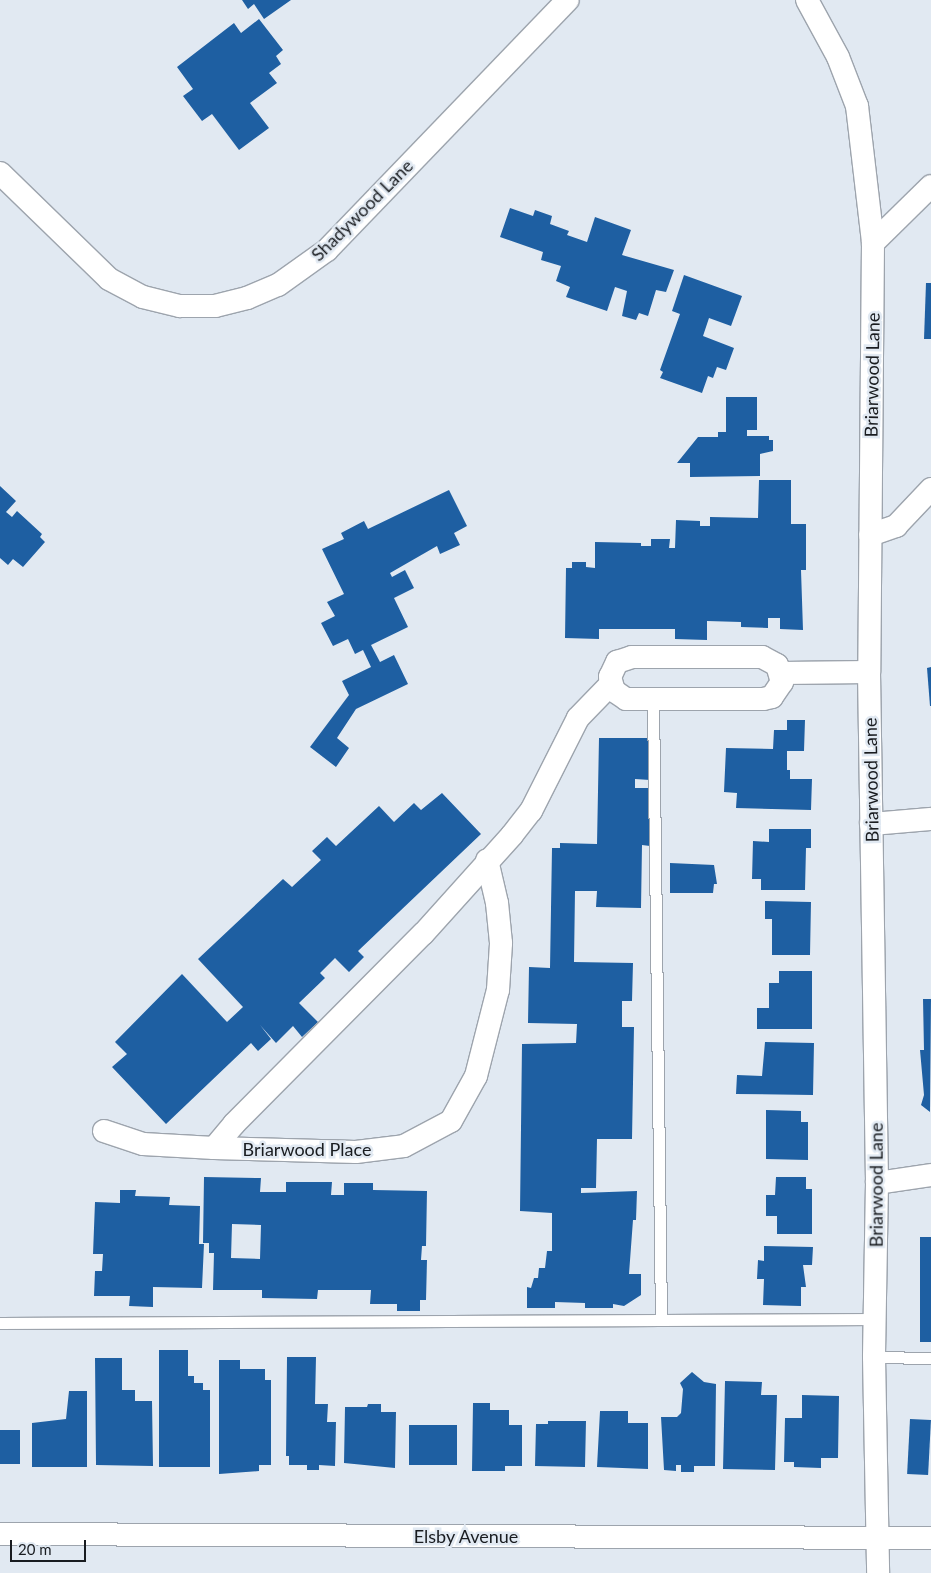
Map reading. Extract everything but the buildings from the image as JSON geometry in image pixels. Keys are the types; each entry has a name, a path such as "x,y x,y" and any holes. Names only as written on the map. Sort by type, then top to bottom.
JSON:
{"street":[{"name":"Shadywood Lane","path":"0,173 109,279 142,297 180,306 215,306 247,298 278,285 327,250 568,0"},
{"name":"Briarwood Lane","path":"807,0 838,57 857,106 873,243 869,672 877,1183 874,1357 878,1573"},
{"path":"873,243 931,186"},
{"path":"870,535 896,526 931,489"},
{"name":"Briarwood Place","path":"214,1148 234,1124 423,934 531,811 578,718 611,684 612,669 617,662 632,657 762,657 777,664 782,673"},
{"path":"611,684 619,696 626,699 763,699 778,690 782,673 869,672"},
{"path":"872,824 931,819"},
{"name":"Briarwood Place","path":"104,1131 143,1144 356,1152 404,1146 451,1121 476,1076 498,990 501,943 497,903 487,860"},
{"path":"877,1183 931,1175"},
{"name":"Elsby Avenue","path":"0,1534 931,1538"}],"lane":[{"path":"652,699 661,1320"},
{"path":"0,1323 875,1319"},
{"path":"874,1357 931,1358"}]}
